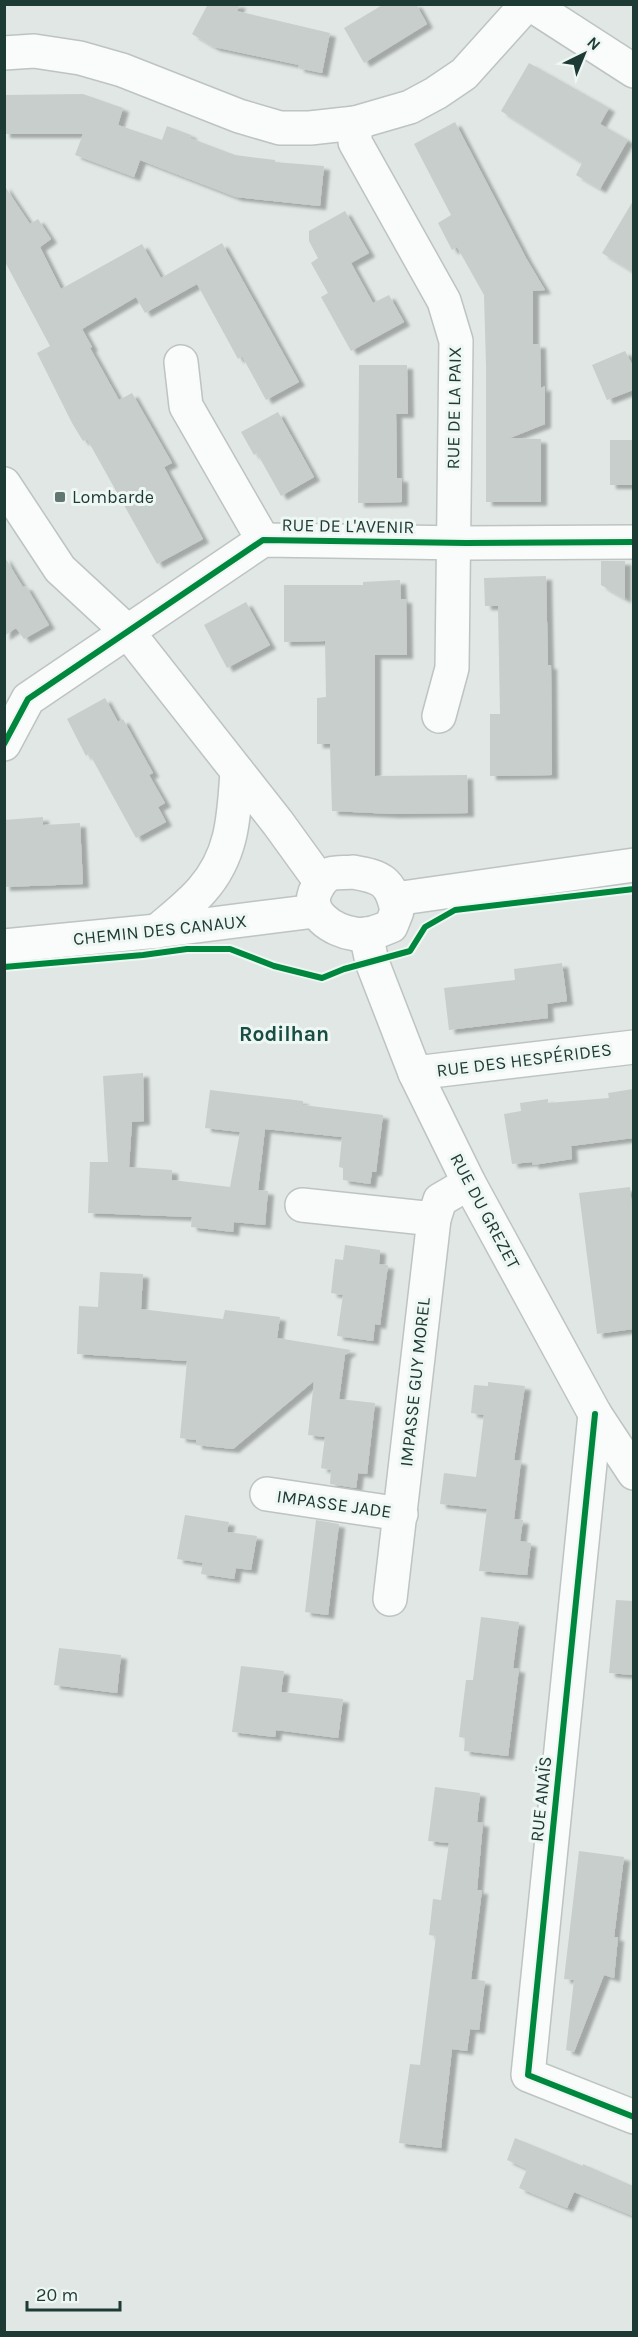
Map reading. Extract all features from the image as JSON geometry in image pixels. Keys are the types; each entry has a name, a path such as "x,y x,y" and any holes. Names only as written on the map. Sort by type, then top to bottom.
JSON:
{"street":[{"path":"4,53 34,51 80,58 122,70 239,116 280,128 310,128 355,123 410,107 464,74 529,4 633,71"},
{"name":"RUE DE LA PAIX","path":"355,123 355,142 444,301 456,341 452,668 439,717"},
{"path":"181,362 186,405 263,540"},
{"path":"4,484 60,569 128,631 237,771 318,896 326,922 353,934 366,934 391,926 397,911 395,899 388,885 377,876 353,872 329,874 318,896"},
{"name":"RUE DE L'AVENIR","path":"4,744 28,699 263,540 633,542"},
{"path":"157,931 202,891 222,862 234,824 237,771"},
{"path":"395,899 633,865"},
{"name":"CHEMIN DES CANAUX","path":"4,946 157,931 318,896"},
{"name":"RUE DU GREZET","path":"366,934 372,962 415,1073 469,1183 595,1414 633,1473"},
{"name":"RUE DES HESPÉRIDES","path":"415,1073 633,1047"},
{"name":"IMPASSE GUY MOREL","path":"390,1599 434,1219 440,1200 469,1183"},
{"path":"302,1205 434,1219"},
{"name":"RUE ANAÏS","path":"595,1414 528,2075 633,2117"},
{"name":"IMPASSE JADE","path":"267,1494 401,1514"}],"building":[{"path":"208,4 240,4 237,11 330,33 322,73 298,68 299,65 214,47 192,34"},
{"path":"384,4 416,4 427,24 364,63 344,28"},
{"path":"529,63 609,108 600,124 628,140 600,189 576,175 582,163 501,111"},
{"path":"83,94 123,108 118,125 162,140 167,126 191,135 190,138 235,155 275,160 275,162 324,166 320,206 236,197 140,160 134,177 75,155 83,134 4,134 4,95"},
{"path":"455,122 545,290 533,291 533,344 540,344 541,388 545,386 545,424 510,438 541,439 541,502 486,502 484,295 457,247 452,250 438,223 451,215 414,144"},
{"path":"4,185 30,224 38,219 51,239 40,247 61,289 142,244 161,278 222,243 299,382 266,400 242,356 238,359 197,284 145,313 136,297 82,329 119,400 132,393 172,463 164,467 203,539 157,564 87,439 83,441 72,423 37,353 50,346 4,260"},
{"path":"633,201 633,272 602,253"},
{"path":"345,211 369,253 351,263 373,303 389,295 404,322 351,351 321,297 328,293 311,263 318,258 309,241 309,231"},
{"path":"625,351 633,366 633,390 607,400 592,365"},
{"path":"359,365 407,365 408,414 396,414 397,478 402,478 402,502 358,503"},
{"path":"278,412 314,477 281,496 257,453 254,455 241,432"},
{"path":"610,440 633,440 633,485 610,485"},
{"path":"4,556 23,587 26,586 49,625 24,639 16,628 4,636"},
{"path":"601,561 625,561 625,599 601,585"},
{"path":"546,576 548,665 551,665 552,775 490,776 490,714 500,714 498,606 485,606 484,578"},
{"path":"400,580 401,599 406,599 407,655 375,655 375,776 467,775 468,813 393,814 332,811 330,744 317,744 317,698 326,697 325,641 284,642 284,585 363,585 363,582"},
{"path":"246,602 270,645 227,668 204,625"},
{"path":"105,698 118,722 123,719 153,773 149,775 165,803 158,807 166,822 136,838 89,753 86,756 67,719"},
{"path":"43,817 43,825 80,823 83,884 4,887 4,820"},
{"path":"562,963 567,1001 547,1004 548,1018 449,1030 444,988 515,980 514,969"},
{"path":"143,1073 144,1121 132,1122 129,1167 172,1170 172,1180 230,1187 240,1132 205,1128 210,1090 303,1101 303,1105 383,1115 376,1172 372,1172 370,1184 343,1180 343,1168 339,1167 342,1137 265,1129 258,1190 268,1191 265,1225 234,1222 233,1232 191,1227 192,1217 88,1213 90,1162 108,1162 103,1076"},
{"path":"633,1089 633,1138 571,1146 572,1159 533,1165 532,1162 512,1164 504,1114 521,1111 520,1103 548,1099 548,1103 609,1098 608,1093"},
{"path":"630,1187 633,1219 633,1329 597,1334 579,1193"},
{"path":"345,1245 380,1250 379,1264 388,1265 380,1325 375,1324 373,1341 337,1336 343,1295 331,1293 335,1259 343,1260"},
{"path":"100,1272 143,1274 141,1309 223,1319 225,1310 280,1317 277,1338 351,1350 345,1355 339,1399 375,1403 367,1474 358,1473 356,1488 330,1484 331,1470 321,1468 325,1437 308,1435 314,1381 233,1449 196,1445 196,1440 180,1438 187,1361 77,1354 79,1306 98,1307"},
{"path":"488,1382 525,1386 514,1460 521,1461 514,1519 523,1520 520,1541 531,1543 527,1575 479,1571 487,1509 440,1504 444,1473 476,1477 484,1415 471,1413 474,1385 488,1386"},
{"path":"185,1515 229,1522 227,1532 257,1536 251,1570 236,1568 234,1579 201,1574 203,1563 177,1559"},
{"path":"316,1520 339,1524 328,1615 305,1612"},
{"path":"616,1600 633,1601 633,1675 609,1673"},
{"path":"481,1617 519,1622 513,1668 519,1669 508,1756 464,1751 465,1738 459,1737 466,1680 473,1680"},
{"path":"59,1648 121,1655 117,1693 54,1685"},
{"path":"241,1666 284,1671 281,1692 343,1699 338,1738 276,1730 275,1737 232,1732"},
{"path":"435,1787 480,1793 477,1822 483,1823 477,1890 482,1890 471,1979 485,1981 479,2030 470,2029 467,2051 452,2049 441,2148 399,2143 410,2064 420,2065 436,1936 429,1935 433,1899 441,1900 449,1843 428,1841"},
{"path":"579,1851 624,1857 614,1937 618,1937 614,1978 604,1975 574,2052 566,2050 574,1980 564,1979"},
{"path":"515,2138 633,2186 633,2216 574,2192 567,2208 519,2188 527,2169 507,2160"}],"cycle path":[{"path":"4,744 28,699 263,540 466,543 634,542"},
{"path":"4,967 187,949 230,949 274,966 322,978 344,969 410,951 425,927 455,910 634,889"},
{"path":"595,1414 528,2075 634,2117"}],"place":[{"name":"Lombarde","path":"60,497"}],"district":[{"name":"Rodilhan","path":"284,1034"}]}
